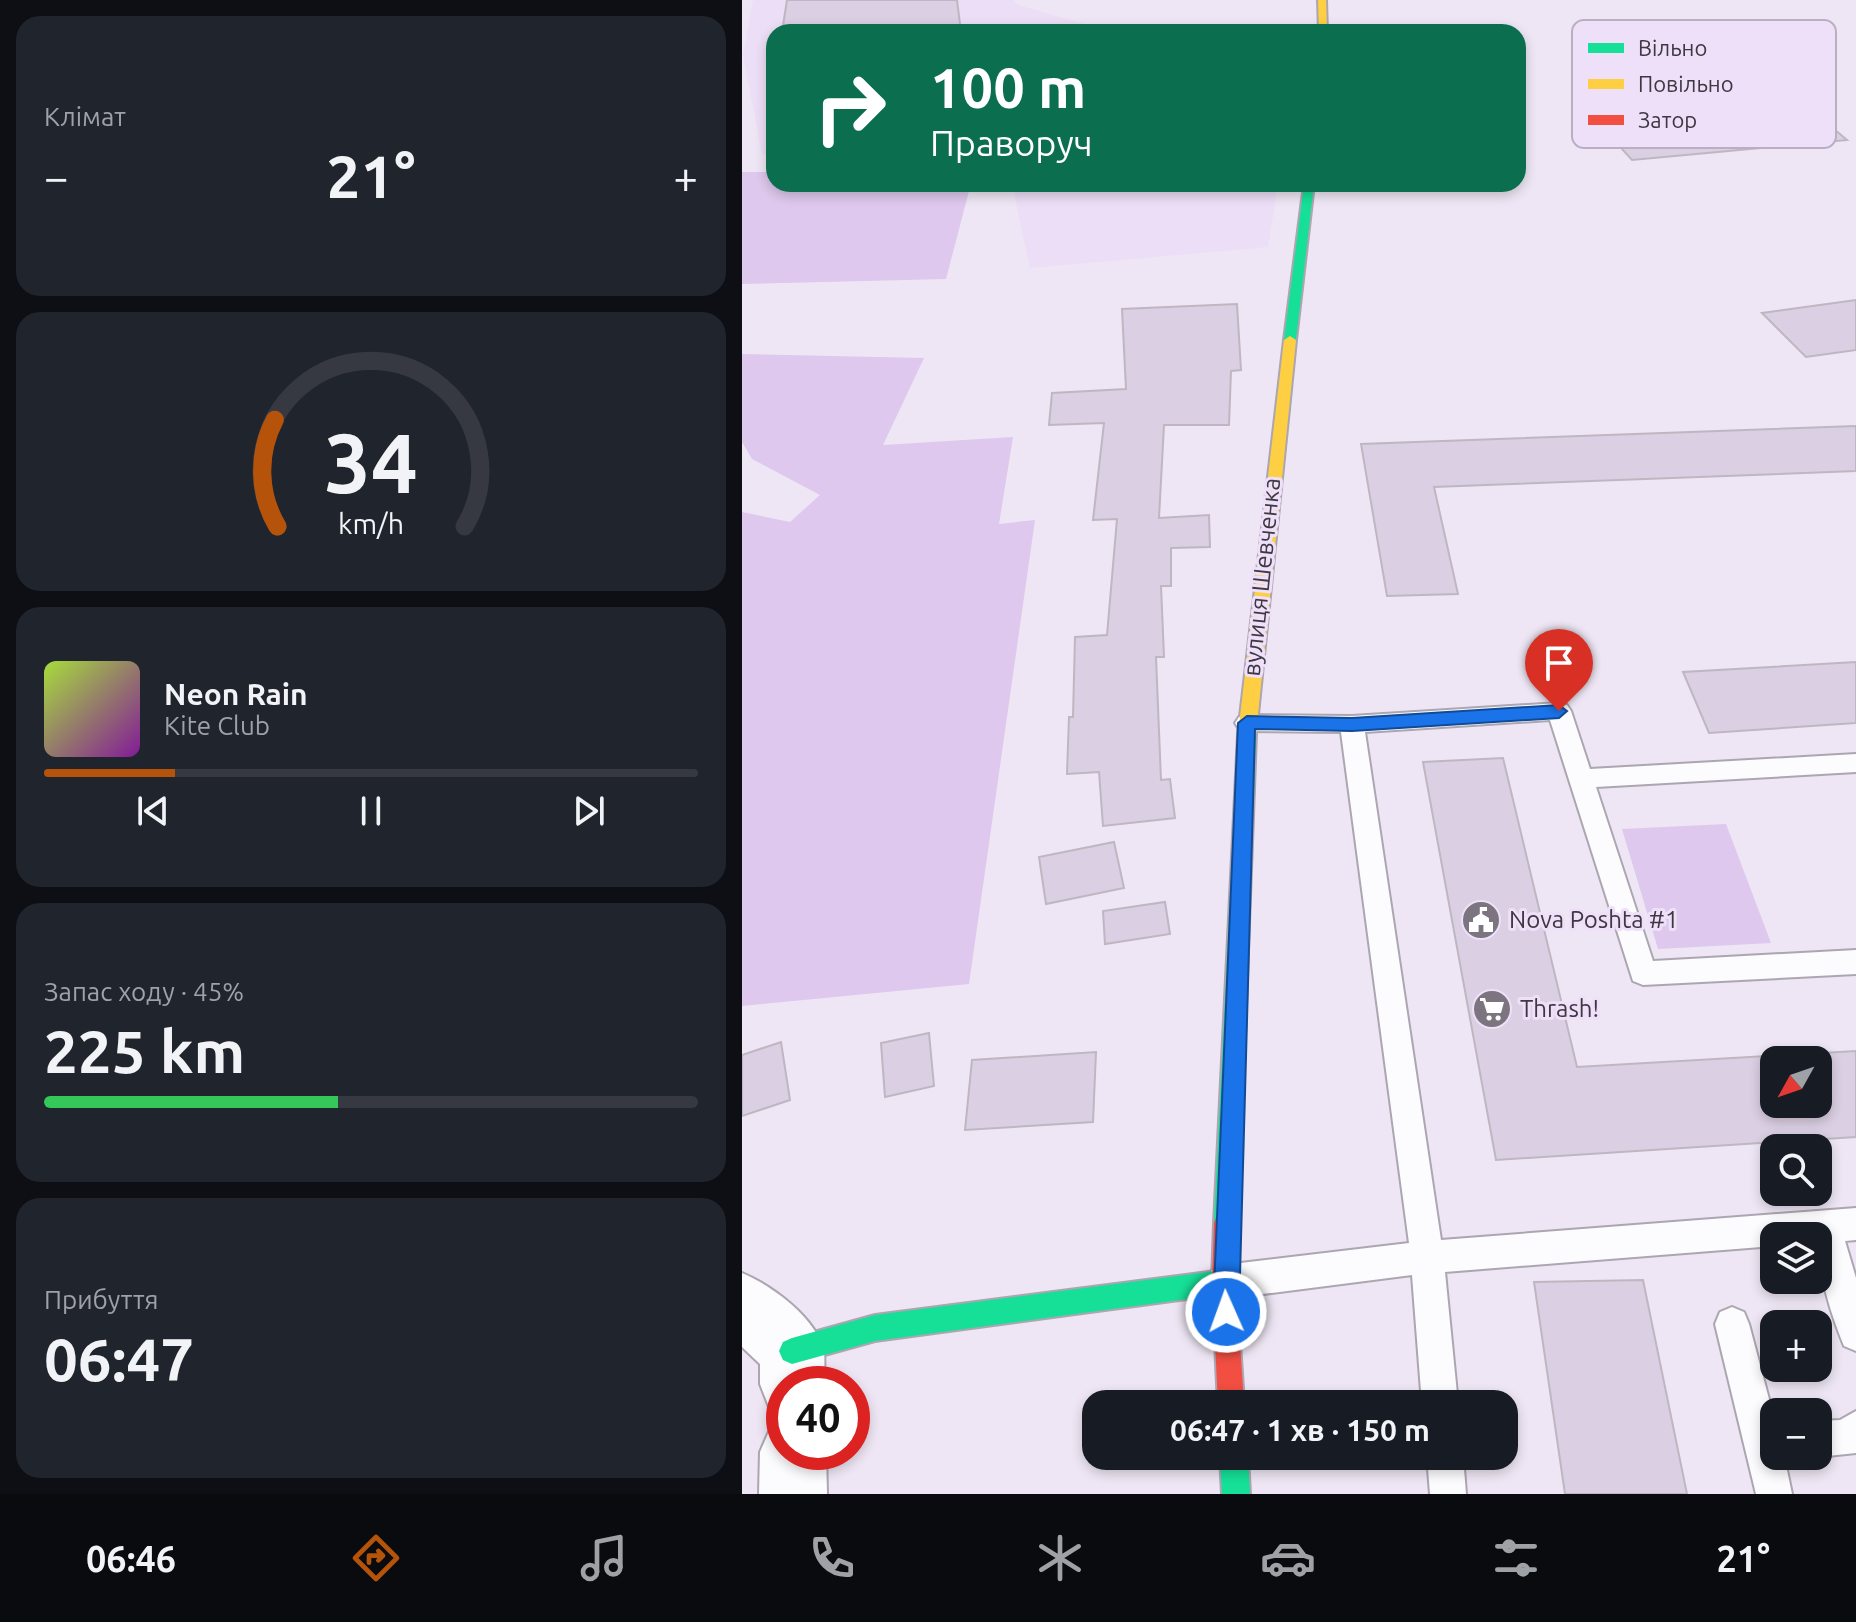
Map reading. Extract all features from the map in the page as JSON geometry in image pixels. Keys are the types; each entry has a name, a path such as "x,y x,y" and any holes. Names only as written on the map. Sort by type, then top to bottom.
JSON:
{"street":[{"path":"1322,0 1323,24"},
{"name":"вулиця Шевченка","path":"1230,1390 1224,1282 1247,723 1271,491 1308,192"},
{"path":"796,1366 875,1328 1224,1282"},
{"path":"742,1304 790,1366"},
{"path":"793,1470 793,1494"},
{"path":"1235,1470 1236,1494"}],"lane":[{"path":"1247,723 1352,724 1559,711 1643,973 1856,962"},
{"path":"1352,724 1427,1257 1439,1390"},
{"path":"1583,779 1856,763"},
{"path":"1224,1282 1427,1257 1840,1224 1856,1334"},
{"path":"1732,1324 1760,1414"},
{"path":"1832,1439 1848,1438 1856,1429"},
{"path":"1446,1470 1448,1494"},
{"path":"1771,1470 1774,1494"}],"shaded area":[{"path":"753,0 1013,0 1018,5 1084,24 766,24 766,155 762,155 743,55"},
{"path":"742,172 766,172 766,192 969,192 946,279 742,284"},
{"path":"1014,192 1277,192 1268,247 1030,268"},
{"path":"742,354 924,358 883,445 1013,437 999,524 1035,520 969,984 742,1006 742,512 790,522 820,495 752,459 742,442"},
{"path":"1726,824 1771,943 1658,949 1622,829"}],"building":[{"path":"787,0 957,0 960,24 783,24"},
{"path":"1836,131 1847,140 1836,141"},
{"path":"1621,148 1761,148 1632,160"},
{"path":"1856,300 1856,350 1806,357 1762,313"},
{"path":"1237,304 1241,370 1231,371 1229,425 1164,425 1159,518 1209,515 1210,547 1171,548 1171,586 1161,586 1164,657 1156,657 1161,780 1170,779 1175,818 1103,826 1099,772 1067,774 1069,717 1073,717 1075,637 1107,635 1117,519 1093,520 1104,423 1049,425 1052,393 1126,389 1122,309"},
{"path":"1856,426 1856,471 1434,487 1458,594 1387,596 1361,444"},
{"path":"1856,662 1856,723 1709,733 1683,672"},
{"path":"1503,758 1577,1067 1760,1057 1760,1118 1832,1118 1832,1052 1856,1051 1856,1137 1760,1134 1760,1143 1496,1160 1423,762"},
{"path":"1114,842 1124,888 1046,904 1039,857"},
{"path":"1165,902 1170,934 1105,944 1103,911"},
{"path":"929,1033 934,1086 885,1097 881,1043"},
{"path":"781,1042 790,1100 742,1116 742,1055"},
{"path":"1096,1052 1093,1122 965,1130 972,1060"},
{"path":"1643,1280 1687,1494 1565,1494 1534,1282"}],"traffic: fast":[{"path":"1290,340 1308,192"},
{"path":"1226,1223 1247,734"},
{"path":"792,1351 875,1328 1224,1282"},
{"path":"1235,1470 1236,1494"}],"traffic: slow":[{"path":"1322,0 1323,24"},
{"path":"1247,734 1290,340"}],"traffic: jam":[{"path":"1226,1223 1224,1282 1230,1390"}],"place":[{"name":"Nova Poshta #1","path":"1481,920"},
{"name":"Thrash!","path":"1492,1009"}],"route":[{"path":"1226,1312 1224,1282 1247,723 1352,724 1559,711"}]}
